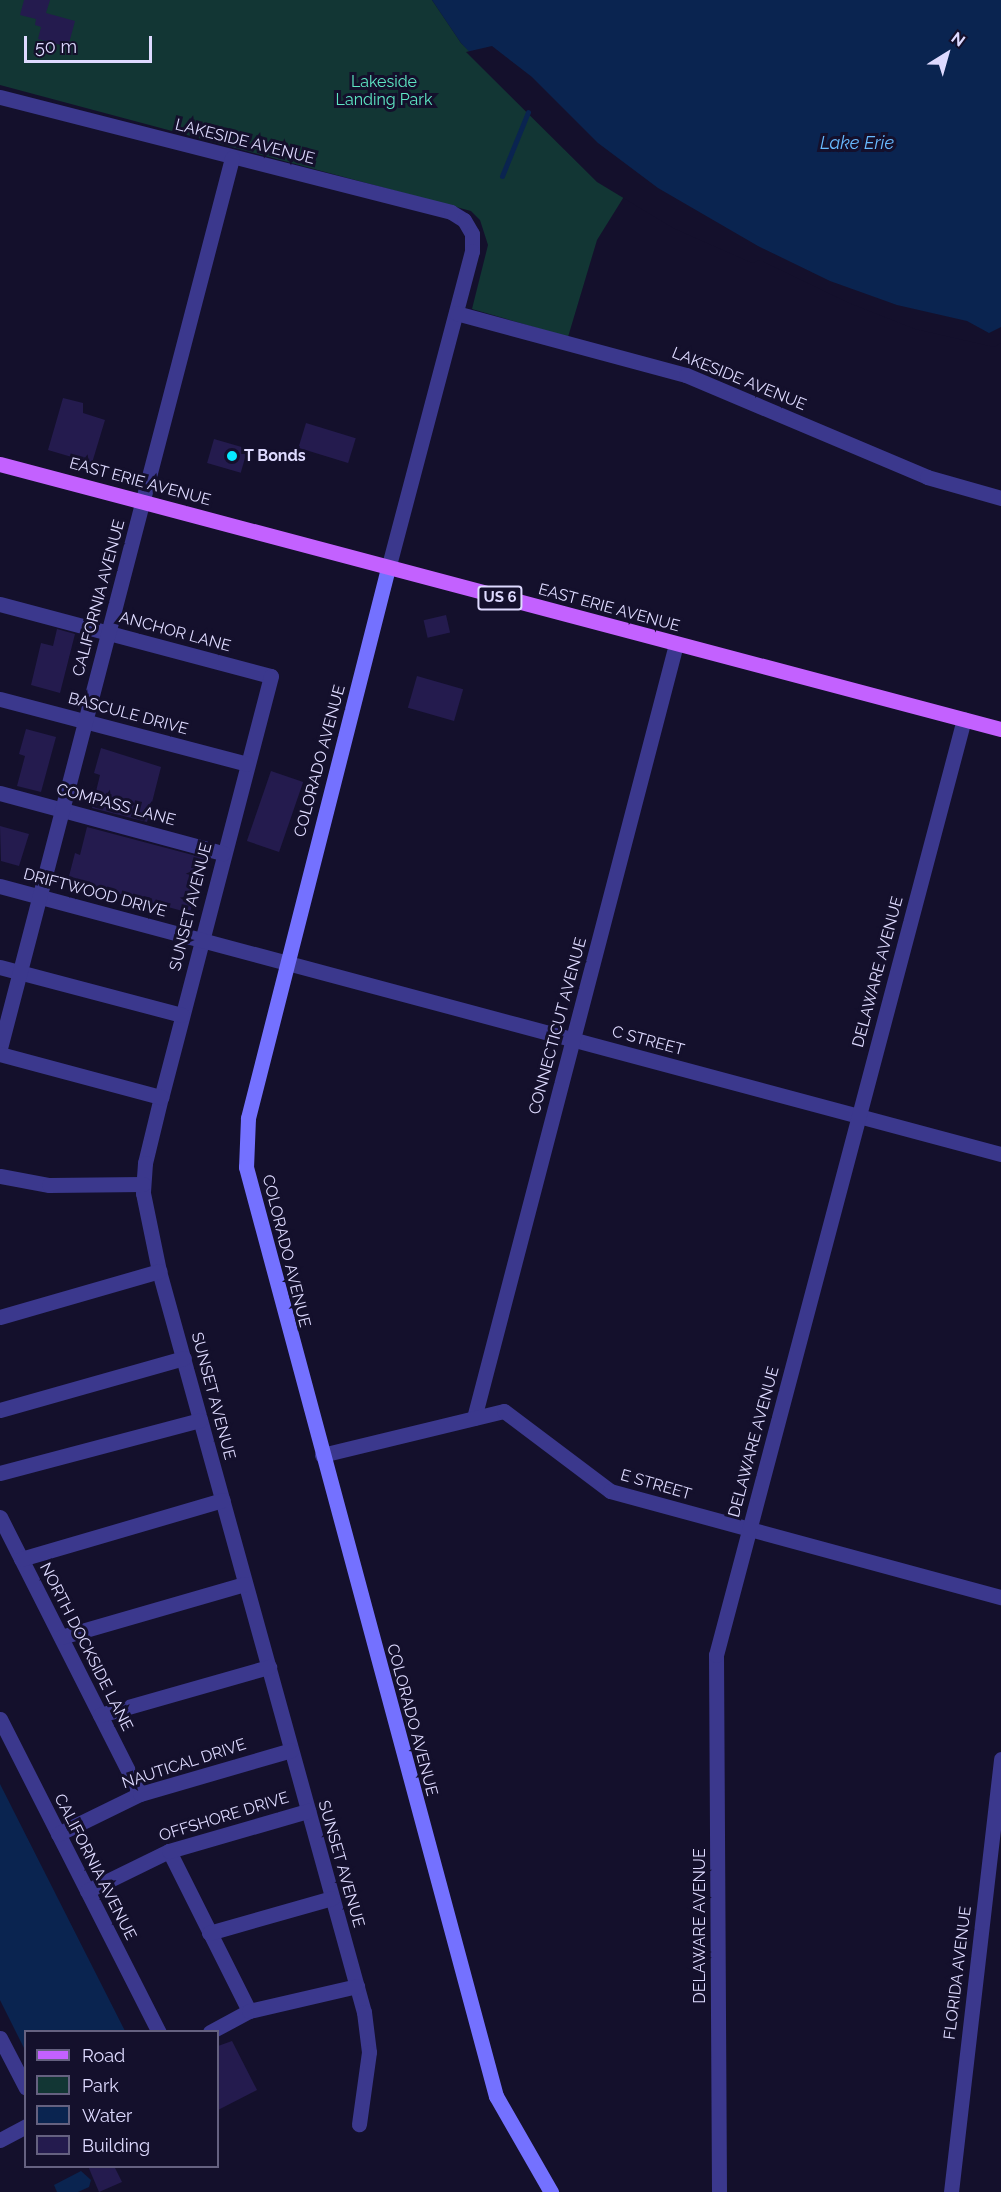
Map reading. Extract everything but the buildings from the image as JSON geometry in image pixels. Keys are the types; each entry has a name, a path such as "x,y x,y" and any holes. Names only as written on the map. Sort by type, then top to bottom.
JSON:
{"main road":[{"name":"EAST ERIE AVENUE","path":"0,464 1001,729"},
{"name":"COLORADO AVENUE","path":"388,568 248,1118 246,1167 496,2096 551,2192"}],"street":[{"name":"LAKESIDE AVENUE","path":"0,97 451,212 465,220 472,234"},
{"name":"CALIFORNIA AVENUE","path":"0,1048 232,158"},
{"name":"COLORADO AVENUE","path":"388,568 472,251 472,234"},
{"name":"LAKESIDE AVENUE","path":"456,313 686,375 927,477 1001,498"},
{"name":"ANCHOR LANE","path":"0,604 271,676"},
{"name":"CONNECTICUT AVENUE","path":"474,1418 676,644"},
{"name":"SUNSET AVENUE","path":"271,676 161,1097 143,1184 159,1271 357,1986 369,2052 359,2124"},
{"name":"BASCULE DRIVE","path":"0,699 247,764"},
{"name":"DELAWARE AVENUE","path":"719,2192 716,1655 964,719"},
{"name":"COMPASS LANE","path":"0,793 224,853"},
{"name":"DRIFTWOOD DRIVE","path":"0,886 286,962"},
{"name":"C STREET","path":"286,962 1001,1154"},
{"path":"0,967 182,1015"},
{"path":"0,1054 161,1097"},
{"path":"0,1176 49,1185 143,1184"},
{"path":"0,1317 159,1271"},
{"path":"0,1410 184,1358"},
{"name":"E STREET","path":"322,1455 504,1411 610,1491 1001,1598"},
{"path":"0,1473 200,1420"},
{"path":"21,1559 223,1500"},
{"name":"NORTH DOCKSIDE LANE","path":"0,1517 140,1794"},
{"path":"61,1637 245,1584"},
{"path":"100,1715 269,1667"},
{"name":"CALIFORNIA AVENUE","path":"0,1719 158,2030"},
{"name":"NAUTICAL DRIVE","path":"58,1834 140,1794 291,1750"},
{"name":"FLORIDA AVENUE","path":"951,2192 1001,1759"},
{"name":"OFFSHORE DRIVE","path":"87,1891 169,1851 308,1811"},
{"path":"169,1851 249,2011"},
{"path":"209,1933 332,1899"},
{"path":"212,2030 249,2011 357,1986"},
{"path":"0,2038 24,2084"},
{"path":"0,2140 24,2127"}],"green space":[{"name":"Lakeside Landing Park","path":"0,0 432,0 461,43 625,195 597,240 568,337 472,309 488,245 480,220 471,211 0,85"}],"water":[{"name":"Lake Erie","path":"432,0 1001,0 1001,339 995,344 760,257 511,95 461,43"},
{"path":"0,1784 124,2030 24,2030 24,2048 0,2000"},
{"path":"81,2171 91,2180 89,2187 78,2192 57,2192 54,2185"}],"pier":[{"path":"492,46 532,77 598,143 658,188 758,246 830,281 897,305 967,321 989,333 1001,327 1001,343 994,347 915,329 849,303 760,260 752,263 673,228 597,182 466,52"}],"waterway":[{"path":"502,176 528,112"}],"place":[{"name":"T Bonds","path":"232,456"}]}
